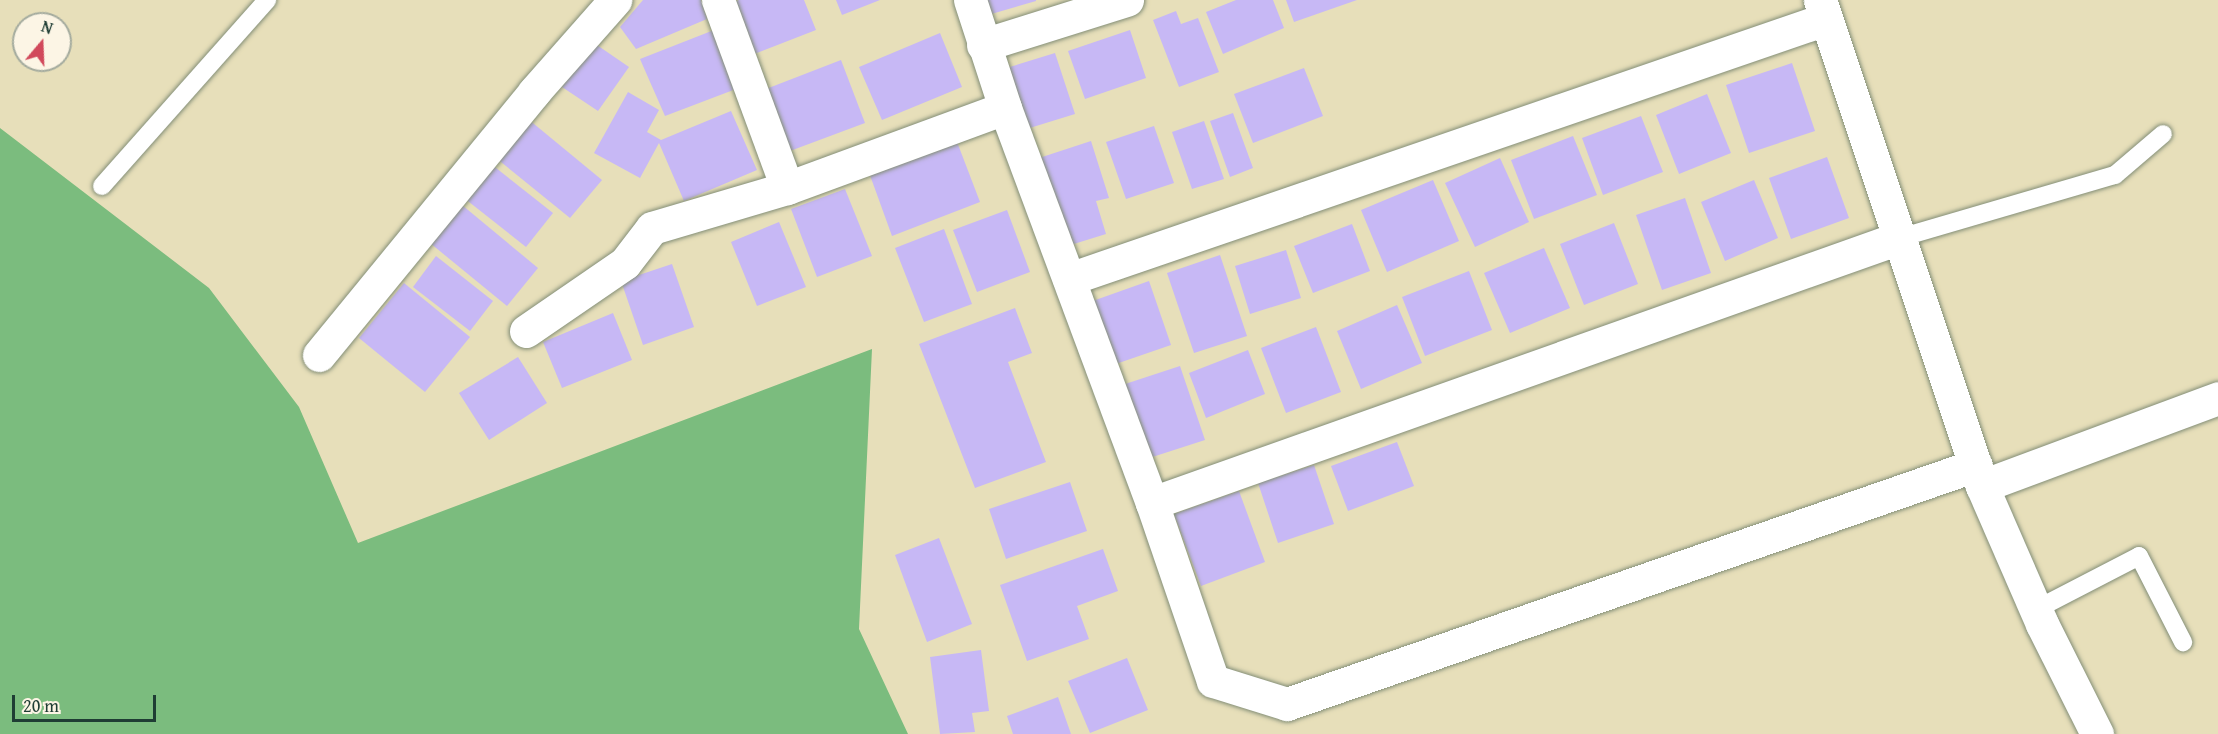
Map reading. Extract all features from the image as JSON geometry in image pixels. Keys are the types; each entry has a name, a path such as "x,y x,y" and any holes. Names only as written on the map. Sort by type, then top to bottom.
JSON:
{"street":[{"path":"718,0 787,188"},
{"path":"970,0 1005,108 1152,503 1213,681 1287,704 2218,398"},
{"path":"983,45 1127,0"},
{"path":"320,355 610,4"},
{"path":"1069,279 1823,10 1979,475 2035,610 2097,734"},
{"path":"526,331 625,263 652,228 787,188 1005,108"},
{"path":"1152,503 1899,238"}],"lane":[{"path":"102,186 267,0"},
{"path":"1899,238 2115,176 2163,134"},
{"path":"2035,610 2139,556 2183,642"}],"green space":[{"path":"0,128 209,288 299,407 358,543 872,349 859,629 908,734 0,734"}],"building":[{"path":"643,0 701,0 707,19 636,49 620,27"},
{"path":"739,0 804,0 816,30 749,56 729,4"},
{"path":"836,0 880,0 842,15"},
{"path":"984,0 1036,0 1036,1 988,15"},
{"path":"1236,0 1273,0 1284,28 1223,54 1206,12"},
{"path":"1286,0 1357,0 1294,22"},
{"path":"1176,11 1181,24 1198,18 1219,72 1179,87 1153,20"},
{"path":"714,30 736,89 665,116 640,59"},
{"path":"1130,30 1146,78 1085,99 1068,51"},
{"path":"940,33 962,87 882,120 859,67"},
{"path":"594,43 629,67 598,111 562,87"},
{"path":"1055,53 1075,114 1020,131 1000,70"},
{"path":"841,60 865,123 790,151 766,89"},
{"path":"1792,63 1815,131 1749,153 1726,85"},
{"path":"1304,68 1323,116 1253,143 1234,94"},
{"path":"628,92 659,110 647,132 661,140 731,111 757,170 684,201 659,143 640,178 594,153"},
{"path":"1707,94 1731,153 1679,174 1656,115"},
{"path":"1233,113 1253,168 1230,177 1210,121"},
{"path":"1641,116 1663,172 1603,195 1582,138"},
{"path":"528,119 602,180 570,218 496,158"},
{"path":"1204,121 1224,179 1192,189 1172,132"},
{"path":"1154,126 1174,183 1126,199 1106,142"},
{"path":"954,134 980,202 892,236 867,167"},
{"path":"1573,136 1597,195 1534,219 1511,160"},
{"path":"1091,141 1109,198 1096,201 1106,234 1061,248 1033,160"},
{"path":"1827,157 1849,218 1791,239 1769,178"},
{"path":"1500,158 1529,222 1475,247 1445,183"},
{"path":"491,164 553,213 526,247 464,198"},
{"path":"1433,180 1459,241 1387,272 1361,210"},
{"path":"1754,180 1778,238 1725,261 1701,202"},
{"path":"845,189 872,256 817,277 791,209"},
{"path":"1685,198 1711,273 1662,290 1636,215"},
{"path":"462,205 538,268 507,306 430,243"},
{"path":"1007,210 1030,272 977,292 953,230"},
{"path":"779,222 806,287 757,306 731,242"},
{"path":"1614,223 1638,284 1584,305 1560,244"},
{"path":"1352,224 1370,271 1313,293 1294,246"},
{"path":"944,229 972,304 924,322 895,248"},
{"path":"1544,248 1570,308 1510,333 1484,273"},
{"path":"1286,250 1301,298 1250,314 1235,266"},
{"path":"1220,255 1247,336 1194,353 1167,273"},
{"path":"436,256 493,301 470,331 413,287"},
{"path":"672,264 694,327 643,345 621,281"},
{"path":"1469,271 1492,330 1425,356 1402,297"},
{"path":"1149,281 1171,345 1110,366 1087,303"},
{"path":"404,283 470,337 425,392 359,338"},
{"path":"1397,305 1422,363 1361,389 1337,331"},
{"path":"1015,308 1032,353 1008,362 1046,462 975,488 919,344"},
{"path":"613,313 632,360 562,388 543,342"},
{"path":"1316,327 1341,392 1286,413 1261,348"},
{"path":"1248,350 1265,394 1206,418 1189,373"},
{"path":"518,357 547,403 489,440 459,393"},
{"path":"1180,366 1205,440 1140,461 1116,387"},
{"path":"1397,442 1414,486 1348,511 1331,466"},
{"path":"1314,465 1334,524 1278,543 1258,483"},
{"path":"1070,482 1087,531 1006,559 989,509"},
{"path":"1239,491 1265,562 1201,586 1174,514"},
{"path":"939,538 972,624 927,642 895,555"},
{"path":"1103,549 1118,591 1077,606 1089,639 1027,661 1000,585"},
{"path":"981,650 989,711 972,713 975,732 940,734 930,657"},
{"path":"1127,658 1148,710 1090,733 1068,681"},
{"path":"1058,697 1071,734 1013,734 1007,716"}]}
